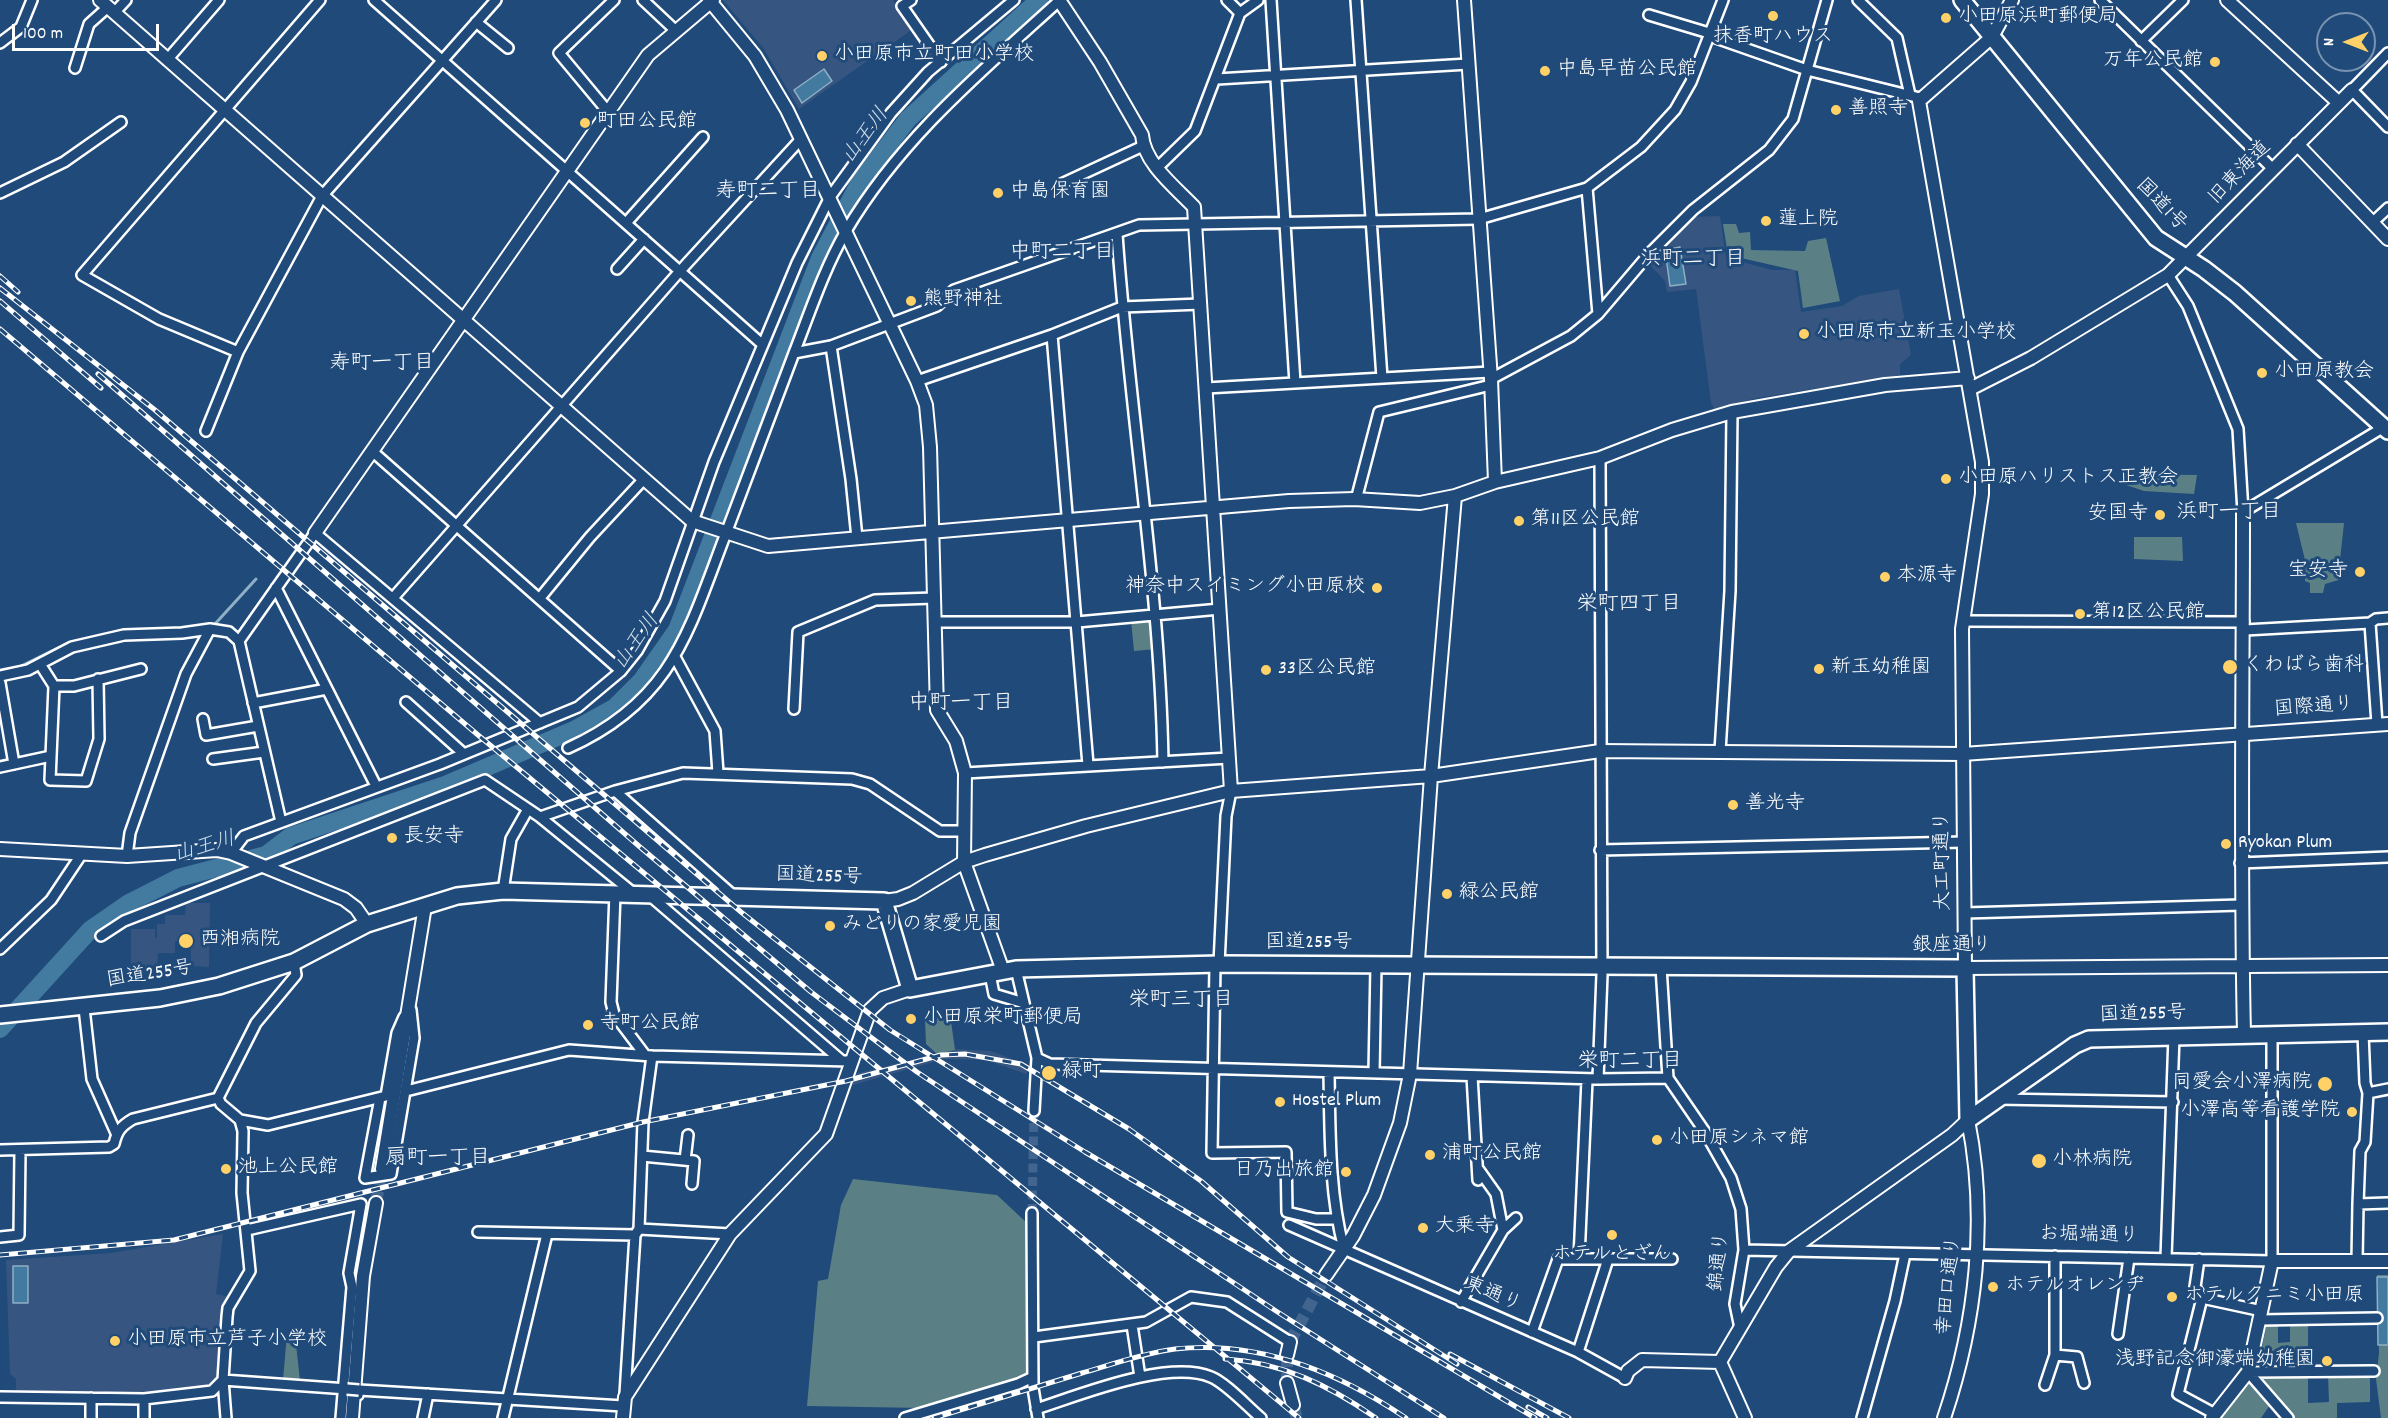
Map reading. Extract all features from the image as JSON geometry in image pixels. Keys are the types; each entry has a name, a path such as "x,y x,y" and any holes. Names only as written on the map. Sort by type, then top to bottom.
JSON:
{"highway":[{"name":"国道1号","path":"1962,0 2138,219 2156,238 2187,257 2235,293 2386,429"},
{"name":"国道255号","path":"0,1016 160,998 219,986 294,962 367,924 457,896 503,891 884,901 910,989 1003,972 1217,964 1661,967"},
{"name":"銀座通り","path":"1661,967 1965,968"},
{"path":"1965,968 1968,1120"},
{"name":"国道255号","path":"1968,1120 2081,1041 2174,1035 2388,1032"}],"street":[{"path":"0,43 21,27 32,0"},
{"path":"75,68 89,24 107,7 126,0"},
{"path":"167,60 219,0"},
{"path":"238,352 159,319 82,275 320,0"},
{"path":"374,0 763,345"},
{"path":"206,431 238,352 322,196 441,59 496,0"},
{"path":"609,113 559,53 614,0"},
{"path":"643,0 676,31"},
{"path":"911,0 900,3 940,62"},
{"path":"231,853 244,836 464,754 578,706 621,671 637,651 664,601 692,521 763,345 797,263 830,197 891,113 940,62 1014,0"},
{"path":"568,748 591,738 638,705 675,657 699,610 726,533 828,268 846,232 874,188 933,118 1059,0 1100,62 1142,135 1143,146 1157,168 1194,207 1231,791 1226,816 1217,964 1212,1069 1212,1153 1286,1152 1287,1212 1316,1219 1337,1219"},
{"path":"1227,0 1240,13"},
{"path":"1157,168 1196,131 1240,13 1258,0"},
{"path":"1271,0 1295,383"},
{"path":"1356,0 1382,378"},
{"path":"1464,0 1491,378 1495,482"},
{"path":"794,353 831,346 937,306 954,290 1139,225 1370,219 1479,219 1587,188 1641,147 1676,110 1691,82 1723,0"},
{"path":"1356,500 1379,412 1491,378 1571,336 1598,314 1649,254 1693,210 1769,150 1790,125 1827,0"},
{"path":"1858,0 1897,38 1915,96"},
{"path":"1915,96 1992,38 2012,0"},
{"path":"2100,0 2274,169"},
{"path":"2141,41 2183,0"},
{"path":"2227,0 2339,103"},
{"path":"239,641 648,55 711,1 755,56 801,139 916,381 929,423 938,710 956,741 965,773 964,862 1003,972 1024,1003 1037,1058 1034,1111"},
{"path":"107,7 464,318 561,408 692,521 768,546 1214,507 1356,500 1420,503 1455,496 1495,482 1600,458 1672,430 1732,412 1885,385 1969,384"},
{"path":"1650,15 1807,70 1915,96"},
{"path":"476,22 508,48"},
{"path":"2388,53 2352,90 2388,127"},
{"path":"1216,80 1468,64"},
{"name":"旧東海道","path":"1969,384 2031,358 2168,275 2352,90"},
{"name":"大工町通り","path":"1915,96 1969,384 1983,477 1963,621 1965,968"},
{"path":"0,193 64,162 121,122"},
{"path":"626,224 703,137"},
{"path":"393,598 680,271 801,139"},
{"path":"2297,144 2388,239"},
{"path":"1059,185 1143,146"},
{"path":"1587,188 1598,314"},
{"path":"2372,223 2388,208"},
{"path":"1117,234 1122,307 1160,661 1163,762"},
{"path":"617,268 644,239"},
{"path":"2168,275 2188,306 2238,429 2243,512 2245,626 2240,863 2244,1034"},
{"path":"916,381 1052,335 1122,307 1201,304"},
{"path":"1052,335 1088,765"},
{"path":"831,346 851,479 857,538"},
{"path":"1206,388 1382,378 1491,378"},
{"path":"1720,751 1730,591 1732,412"},
{"path":"2243,512 2386,429"},
{"path":"372,452 621,671"},
{"path":"1598,1079 1602,967 1600,458"},
{"path":"540,598 590,537 643,480"},
{"path":"1326,1275 1369,1205 1388,1162 1410,1074 1431,776 1455,496"},
{"path":"315,533 540,723"},
{"path":"276,588 376,786"},
{"path":"794,709 798,632 875,600 934,598"},
{"path":"934,622 1077,622 1220,609"},
{"path":"1963,621 2245,626 2370,623 2376,619 2388,618"},
{"path":"2370,623 2382,724"},
{"path":"127,856 130,833 186,674 210,629"},
{"path":"0,676 40,664 72,647 124,635 182,633 210,629 229,632 239,641 281,822"},
{"path":"675,657 715,731 718,773"},
{"path":"40,664 54,686 50,780 86,781 99,739 98,679"},
{"path":"54,686 74,686 141,669"},
{"path":"0,683 14,764"},
{"path":"254,703 327,689"},
{"path":"406,702 464,754"},
{"path":"203,719 206,735 258,726"},
{"name":"国際通り","path":"884,901 913,893 964,862 1086,826 1231,791 1431,776 1600,751 1963,754 2382,724"},
{"path":"213,759 264,752"},
{"path":"0,767 51,756"},
{"path":"965,773 1229,759"},
{"path":"540,818 615,791 683,773 718,773 852,779 870,784 940,831 965,831"},
{"path":"101,936 124,921 485,780 528,809 639,893 846,1061"},
{"path":"615,791 734,896"},
{"path":"503,891 511,839 528,809"},
{"path":"1600,850 1964,842"},
{"path":"0,849 127,856 217,850 265,866 344,899 356,908 367,924"},
{"path":"0,949 51,900 81,855"},
{"path":"2240,863 2388,856"},
{"path":"615,893 612,1002 614,1014 648,1056 624,1407"},
{"path":"1965,913 2241,905"},
{"path":"382,1168 425,906"},
{"path":"116,1133 133,1119 218,1098 256,1023 296,975 294,962"},
{"path":"1374,1073 1376,965"},
{"name":"銀座通り","path":"1965,968 2242,968 2388,965"},
{"path":"1037,1058 1050,1064 1587,1080 1668,1078 1661,967"},
{"path":"1003,972 994,994 1024,1003"},
{"path":"624,1407 730,1234 826,1134 842,1093 846,1061 870,1010 883,998 910,989"},
{"path":"380,1098 365,1178 391,1174 414,1038 410,1004"},
{"path":"218,1098 221,1104 240,1120 268,1125 386,1096 397,1033 410,1004"},
{"path":"0,1150 109,1148 114,1144 116,1133 92,1079 84,1008"},
{"path":"2357,1261 2360,1151 2365,1142 2368,1093 2365,1083 2363,1033"},
{"path":"2202,1298 2178,1394 2213,1416 2248,1372 2272,1261 2272,1034"},
{"path":"2166,1258 2174,1035"},
{"path":"406,1091 569,1050 648,1056 846,1061"},
{"path":"1329,1072 1330,1130 1337,1219 1344,1249"},
{"path":"1472,1076 1478,1180"},
{"name":"錦通り","path":"1668,1078 1698,1119 1731,1178 1744,1228 1744,1250 1735,1304 1740,1328"},
{"path":"1579,1258 1587,1080"},
{"path":"2368,1093 2388,1089"},
{"path":"1998,1099 2173,1102"},
{"path":"226,1418 224,1380 228,1308 250,1271 248,1230 242,1193 243,1131 240,1120"},
{"path":"1720,1362 1776,1267 1789,1251 1952,1135 1968,1120"},
{"name":"幸田口通り","path":"1944,1418 1968,1330 1978,1254 1974,1148 1968,1120"},
{"path":"686,1160 688,1135"},
{"path":"0,1237 19,1236 20,1150"},
{"path":"642,1156 694,1161 692,1184"},
{"path":"1477,1166 1496,1194 1503,1230"},
{"path":"352,1418 363,1276 376,1203"},
{"path":"2358,1204 2388,1203"},
{"path":"248,1230 361,1204 349,1273 352,1287 341,1418"},
{"path":"1032,1213 1033,1377 1037,1413 1140,1377 1191,1372 1213,1377 1261,1418"},
{"path":"1461,1302 1503,1230 1516,1218"},
{"name":"東通り","path":"1289,1226 1578,1352 1625,1378"},
{"path":"478,1232 730,1234"},
{"path":"503,1418 548,1234"},
{"name":"お堀端通り","path":"1744,1250 2272,1261 2388,1261"},
{"path":"1862,1418 1895,1301 1905,1254"},
{"path":"2045,1385 2055,1355 2055,1256"},
{"path":"2118,1334 2129,1258"},
{"path":"1532,1332 1558,1259 1672,1260"},
{"path":"1578,1352 1608,1259"},
{"path":"2199,1259 2195,1287 2202,1298 2261,1315 2377,1318"},
{"path":"1034,1337 1146,1322 1191,1297 1227,1302 1288,1348"},
{"path":"1132,1325 1140,1377"},
{"path":"2055,1355 2077,1357 2084,1383"},
{"path":"1625,1378 1628,1371 1642,1360 1720,1362"},
{"path":"1720,1362 1746,1418"},
{"path":"2248,1372 2374,1371"},
{"path":"2248,1372 2288,1418"},
{"path":"905,1418 1033,1377"},
{"path":"0,1397 144,1399 212,1391 224,1380 624,1407"},
{"path":"1287,1383 1293,1405"},
{"path":"356,1418 359,1390"},
{"path":"423,1418 428,1394"},
{"path":"91,1398 91,1418"},
{"path":"144,1399 144,1418"}],"shaded area":[{"name":"小田原市立町田小学校","path":"723,0 893,0 913,29 799,109 764,49"},
{"path":"824,69 832,81 802,103 794,90"},
{"name":"小田原市立新玉小学校","path":"1720,216 1726,258 1773,270 1795,270 1801,312 1842,306 1859,296 1899,289 1911,355 1900,364 1900,375 1757,398 1715,409 1711,403 1696,289 1667,292 1665,281 1647,262 1690,217"},
{"path":"1680,247 1686,284 1670,286 1665,250"},
{"path":"186,903 210,903 209,967 191,966 191,941 175,941 175,953 158,953 157,972 131,972 131,929 155,929 157,938 157,924 165,924 165,915 185,915"},
{"path":"955,1049 991,1051 1031,1066 1026,1074 986,1060 944,1059 849,1086 851,1075"},
{"name":"小田原市立芦子小学校","path":"223,1234 216,1294 230,1297 219,1377 212,1385 151,1394 16,1393 16,1379 10,1374 6,1260 111,1253"},
{"path":"13,1266 28,1266 28,1303 13,1303"},
{"path":"2377,1277 2388,1277 2388,1345 2378,1345"}],"green space":[{"path":"1723,224 1736,224 1739,233 1750,232 1751,250 1805,251 1808,241 1826,238 1840,301 1803,308 1798,271 1728,255"},
{"path":"2125,474 2197,475 2194,494 2144,491 2123,484"},
{"path":"2296,523 2344,523 2340,560 2342,579 2325,584 2323,593 2310,593 2310,583 2305,581 2305,560"},
{"path":"2134,537 2182,537 2183,561 2134,559"},
{"path":"1152,618 1156,649 1134,651 1131,620"},
{"path":"950,1014 955,1050 937,1054 926,1044 925,1019"},
{"path":"853,1179 997,1195 1028,1224 1029,1374 1016,1381 923,1408 807,1406 818,1281 828,1279 841,1205"},
{"path":"2377,1275 2388,1275 2388,1418 2381,1418 2376,1379 2379,1353"},
{"path":"2267,1322 2278,1322 2278,1343 2290,1342 2290,1322 2308,1322 2308,1368 2258,1368"},
{"path":"287,1334 295,1335 300,1381 283,1380"},
{"path":"2308,1374 2308,1403 2329,1402 2328,1374 2370,1374 2370,1402 2337,1403 2337,1418 2294,1418 2260,1375"},
{"path":"2249,1380 2270,1405 2261,1418 2221,1418"}],"waterway":[{"name":"山王川","path":"0,1029 90,930 129,903 178,878 266,855 291,836 445,785 576,729 614,708 642,680 677,630 820,258 860,182 908,119 1039,0"},
{"path":"174,629 215,624 256,579"},
{"path":"0,671 19,667 66,644 73,643"}],"tunnel":[{"path":"1032,1213 1034,1111"},
{"path":"376,1203 382,1169"},
{"path":"1290,1342 1326,1275"},
{"path":"1287,1355 1287,1383"},
{"path":"1293,1405 1297,1418"}],"railway":[{"path":"0,276 18,292"},
{"path":"0,288 155,410 741,912 890,1030 1085,1152 1535,1418"},
{"path":"0,301 101,388"},
{"path":"0,329 478,735 1299,1418"},
{"path":"98,374 640,847 811,992 917,1072 1276,1311 1444,1418"},
{"path":"0,1255 174,1240 643,1122 846,1081 941,1055 965,1054 1021,1064 1129,1129 1201,1181 1288,1257 1457,1364"},
{"path":"934,1418 1140,1356 1175,1349 1207,1347 1268,1355 1297,1363 1353,1387 1406,1418"},
{"path":"1450,1354 1569,1418"},
{"path":"1225,1359 1266,1365 1305,1378 1359,1406 1376,1418"},
{"path":"1528,1407 1547,1418"}],"place":[{"name":"抹香町ハウス","path":"1773,16"},
{"name":"小田原浜町郵便局","path":"1946,18"},
{"name":"小田原市立町田小学校","path":"822,56"},
{"name":"万年公民館","path":"2215,62"},
{"name":"中島早苗公民館","path":"1545,71"},
{"name":"善照寺","path":"1836,110"},
{"name":"町田公民館","path":"585,123"},
{"name":"中島保育園","path":"998,193"},
{"name":"蓮上院","path":"1766,221"},
{"name":"熊野神社","path":"911,301"},
{"name":"小田原市立新玉小学校","path":"1804,334"},
{"name":"小田原教会","path":"2262,373"},
{"name":"小田原ハリストス正教会","path":"1946,479"},
{"name":"安国寺","path":"2160,515"},
{"name":"第11区公民館","path":"1519,521"},
{"name":"宝安寺","path":"2360,572"},
{"name":"本源寺","path":"1885,577"},
{"name":"神奈中スイミング小田原校","path":"1377,588"},
{"name":"第12区公民館","path":"2080,614"},
{"name":"くわばら歯科","path":"2230,667"},
{"name":"新玉幼稚園","path":"1819,669"},
{"name":"33区公民館","path":"1266,670"},
{"name":"善光寺","path":"1733,805"},
{"name":"長安寺","path":"392,838"},
{"name":"Ryokan Plum","path":"2226,844"},
{"name":"緑公民館","path":"1447,894"},
{"name":"みどりの家愛児園","path":"830,926"},
{"name":"西湘病院","path":"186,941"},
{"name":"小田原栄町郵便局","path":"911,1019"},
{"name":"寺町公民館","path":"588,1025"},
{"name":"緑町","path":"1049,1073"},
{"name":"同愛会小澤病院","path":"2325,1084"},
{"name":"Hostel Plum","path":"1280,1102"},
{"name":"小澤高等看護学院","path":"2352,1112"},
{"name":"小田原シネマ館","path":"1657,1140"},
{"name":"浦町公民館","path":"1430,1155"},
{"name":"小林病院","path":"2039,1161"},
{"name":"池上公民館","path":"226,1169"},
{"name":"日乃出旅館","path":"1346,1172"},
{"name":"大乗寺","path":"1423,1228"},
{"name":"ホテルとざん","path":"1612,1235"},
{"name":"ホテルオレンヂ","path":"1993,1287"},
{"name":"ホテルクニミ小田原","path":"2172,1297"},
{"name":"小田原市立芦子小学校","path":"115,1341"},
{"name":"浅野記念御濠端幼稚園","path":"2327,1361"}],"district":[{"name":"寿町二丁目","path":"768,193"},
{"name":"中町二丁目","path":"1062,254"},
{"name":"浜町二丁目","path":"1693,261"},
{"name":"寿町一丁目","path":"382,365"},
{"name":"浜町一丁目","path":"2229,514"},
{"name":"栄町四丁目","path":"1629,606"},
{"name":"中町一丁目","path":"961,705"},
{"name":"栄町三丁目","path":"1181,1002"},
{"name":"栄町二丁目","path":"1630,1063"},
{"name":"扇町一丁目","path":"438,1160"}]}
